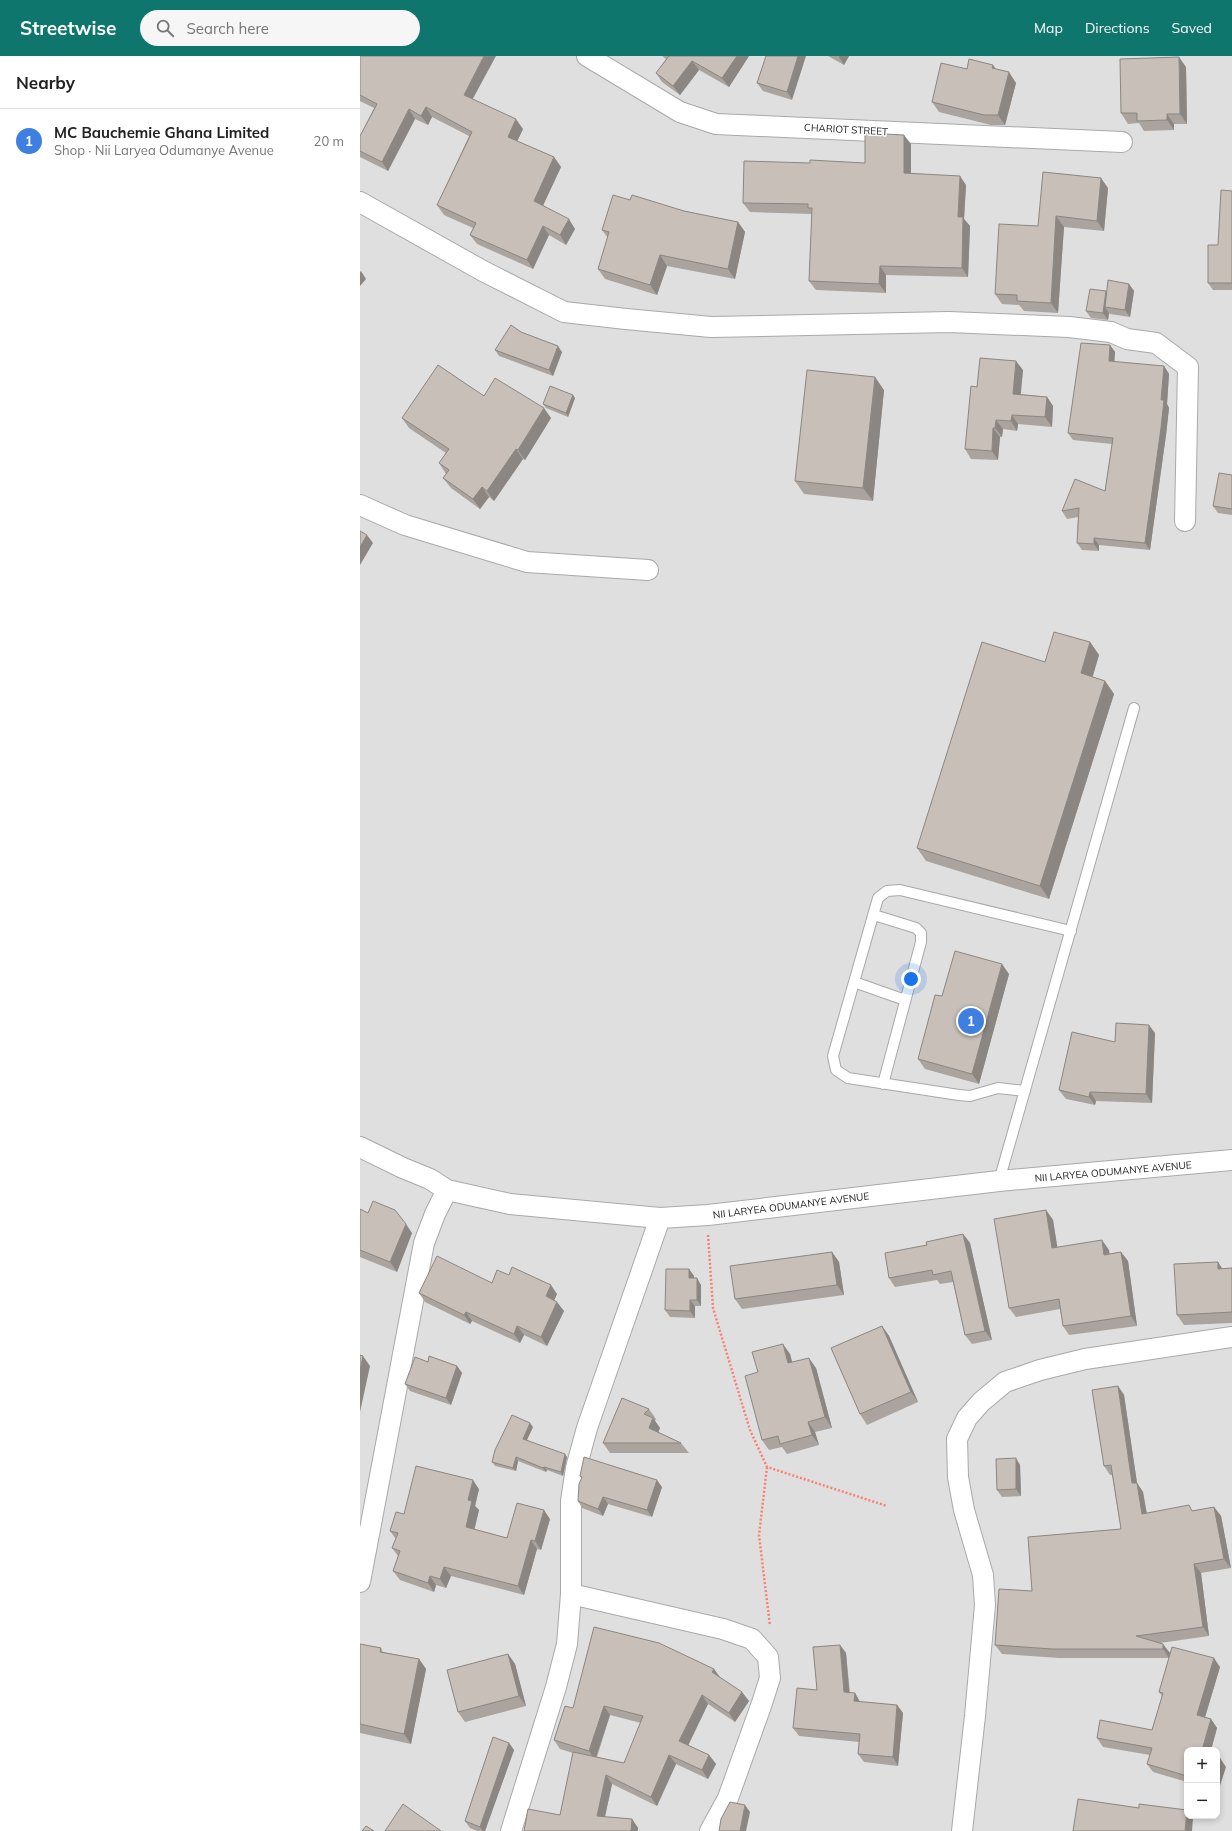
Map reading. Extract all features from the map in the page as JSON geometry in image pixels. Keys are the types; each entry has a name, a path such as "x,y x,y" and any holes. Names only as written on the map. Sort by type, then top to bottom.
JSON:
{"street":[{"name":"CHARIOT STREET","path":"587,56 680,112 716,124 1122,142"},
{"path":"360,202 483,271 564,312 626,320 711,327 949,322 1062,326 1111,332 1127,339 1156,343 1188,367 1185,521"},
{"path":"360,505 405,525 527,562 648,570"},
{"name":"NII LARYEA ODUMANYE AVENUE","path":"360,1147 403,1168 430,1179 447,1190 510,1204 660,1218 708,1215 999,1181 1231,1163"},
{"path":"360,1582 424,1243 435,1214 447,1190"},
{"path":"511,1831 566,1652 571,1594 571,1501 576,1468 586,1428 660,1218"},
{"path":"962,1831 975,1716 985,1605 984,1575 964,1510 958,1477 957,1439 967,1418 981,1402 1005,1382 1040,1370 1085,1358 1232,1337"},
{"path":"571,1594 722,1629 752,1639 768,1657 770,1678 761,1706 728,1798 710,1831"}],"lane":[{"path":"999,1181 1134,708"},
{"path":"1025,1091 998,1088 970,1096 848,1078 836,1070 833,1056 878,898 887,891 900,890 1071,931"},
{"path":"874,915 916,928 921,934 921,942 883,1084"},
{"path":"854,982 905,1000"}],"path":[{"path":"708,1215 713,1308 750,1430 767,1467 760,1535 770,1632 768,1657"},
{"path":"767,1467 887,1506"}],"shaded area":[{"path":"360,56 1232,56 1232,1831 360,1831"}],"building":[{"path":"360,56 484,56 464,95 516,119 508,137 554,157 534,201 569,219 560,235 543,226 527,260 470,235 476,223 437,205 472,132 426,107 421,116 409,109 382,162 360,151 360,136 377,104 360,95"},
{"path":"669,56 737,56 722,78 692,61 673,86 656,73"},
{"path":"766,56 798,56 787,92 757,83"},
{"path":"1179,57 1180,114 1167,114 1167,120 1137,121 1137,113 1121,113 1120,59"},
{"path":"969,59 993,65 992,68 1009,72 998,115 984,115 932,102 941,63 967,69"},
{"path":"865,133 904,135 904,173 960,176 958,217 963,217 962,268 880,266 879,284 809,281 812,208 808,208 808,204 743,203 744,161 810,163 810,160 865,163"},
{"path":"1043,172 1101,178 1097,221 1056,216 1051,303 1017,301 1017,295 995,294 999,224 1038,226"},
{"path":"1221,190 1232,191 1232,283 1208,283 1208,245 1218,245"},
{"path":"613,195 630,200 632,195 684,211 738,222 728,269 660,255 650,285 598,269 609,232 602,230"},
{"path":"1108,280 1129,284 1125,310 1105,307"},
{"path":"1090,289 1106,291 1103,313 1086,311"},
{"path":"511,325 521,332 558,346 549,370 495,350"},
{"path":"1081,343 1110,345 1109,361 1164,366 1161,400 1164,400 1161,428 1145,543 1094,538 1094,544 1077,543 1079,508 1062,511 1075,479 1105,491 1113,438 1068,433"},
{"path":"980,358 1016,361 1013,394 1047,397 1045,417 1012,415 1011,421 996,420 995,428 993,428 992,451 965,449 971,386 977,387"},
{"path":"438,365 484,396 495,378 544,408 518,450 516,449 487,491 482,487 473,499 443,478 449,470 439,463 449,449 402,418"},
{"path":"807,370 875,377 863,488 795,481"},
{"path":"550,386 573,395 566,413 543,404"},
{"path":"1219,473 1232,475 1232,509 1213,506"},
{"path":"360,531 367,535 360,547"},
{"path":"1054,632 1090,642 1081,673 1105,681 1040,886 917,848 982,642 1045,662"},
{"path":"955,951 1002,964 972,1074 918,1059 935,995 942,996"},
{"path":"1116,1023 1149,1025 1146,1094 1090,1092 1089,1097 1059,1090 1072,1032 1115,1042"},
{"path":"373,1201 395,1210 406,1224 390,1262 360,1250 360,1209 368,1213"},
{"path":"1046,1210 1052,1248 1102,1240 1104,1255 1121,1252 1131,1316 1063,1326 1059,1299 1009,1308 994,1219"},
{"path":"963,1234 985,1331 965,1335 951,1271 933,1275 932,1270 889,1278 885,1253 927,1245 926,1242"},
{"path":"832,1252 837,1285 735,1299 730,1266"},
{"path":"437,1256 492,1283 497,1270 509,1275 512,1267 551,1285 546,1296 557,1302 541,1337 517,1326 514,1334 466,1312 464,1315 419,1293"},
{"path":"1218,1262 1218,1269 1232,1268 1232,1312 1177,1315 1174,1264"},
{"path":"666,1269 689,1269 689,1278 697,1278 697,1300 690,1300 690,1311 665,1310"},
{"path":"882,1326 911,1392 860,1414 831,1348"},
{"path":"783,1344 788,1363 809,1358 825,1417 808,1422 812,1435 780,1444 778,1436 762,1440 745,1376 758,1372 752,1352"},
{"path":"360,1355 363,1356 360,1371"},
{"path":"429,1356 457,1366 446,1398 405,1384 415,1357 428,1362"},
{"path":"1118,1386 1132,1483 1137,1483 1142,1514 1189,1505 1192,1511 1214,1507 1224,1559 1194,1564 1203,1627 1136,1636 1163,1644 1163,1649 1052,1649 995,1645 999,1589 1032,1591 1028,1537 1121,1529 1111,1465 1104,1466 1092,1390"},
{"path":"622,1398 649,1409 644,1414 653,1418 649,1428 681,1443 603,1443"},
{"path":"512,1415 530,1423 523,1439 565,1454 561,1472 543,1468 516,1457 513,1468 492,1462 495,1450"},
{"path":"584,1457 657,1480 647,1510 603,1497 598,1509 578,1501 579,1484 582,1477 580,1476"},
{"path":"1016,1458 1016,1489 997,1490 996,1459"},
{"path":"416,1466 473,1480 468,1500 472,1501 466,1527 507,1538 517,1503 544,1510 535,1541 531,1540 518,1586 444,1567 440,1579 430,1576 428,1583 393,1571 400,1551 392,1548 398,1533 390,1531 396,1512 404,1514"},
{"path":"594,1627 659,1643 714,1669 712,1672 742,1692 729,1713 702,1695 679,1741 709,1755 702,1770 669,1755 651,1797 606,1775 597,1816 632,1819 631,1831 524,1831 528,1809 560,1815 573,1752 624,1763 643,1716 604,1706 589,1751 554,1740 565,1706 573,1708"},
{"path":"360,1644 381,1648 380,1652 419,1659 404,1734 360,1724"},
{"path":"840,1645 844,1692 855,1693 854,1701 897,1705 893,1757 858,1754 860,1734 793,1728 797,1688 817,1690 813,1647"},
{"path":"1172,1647 1214,1658 1197,1715 1211,1719 1203,1747 1184,1747 1184,1775 1147,1764 1152,1748 1097,1738 1100,1720 1152,1730 1163,1693 1159,1692"},
{"path":"508,1654 519,1696 458,1712 447,1670"},
{"path":"493,1737 509,1743 480,1827 465,1821"},
{"path":"1078,1799 1139,1808 1139,1804 1184,1810 1184,1819 1186,1819 1185,1831 1073,1831"},
{"path":"730,1802 745,1805 740,1831 719,1831 721,1819"},
{"path":"403,1804 441,1831 385,1831"},
{"path":"366,1826 374,1831 362,1831"}],"place":[{"name":"MC Bauchemie Ghana Limited","path":"971,1021"}]}
